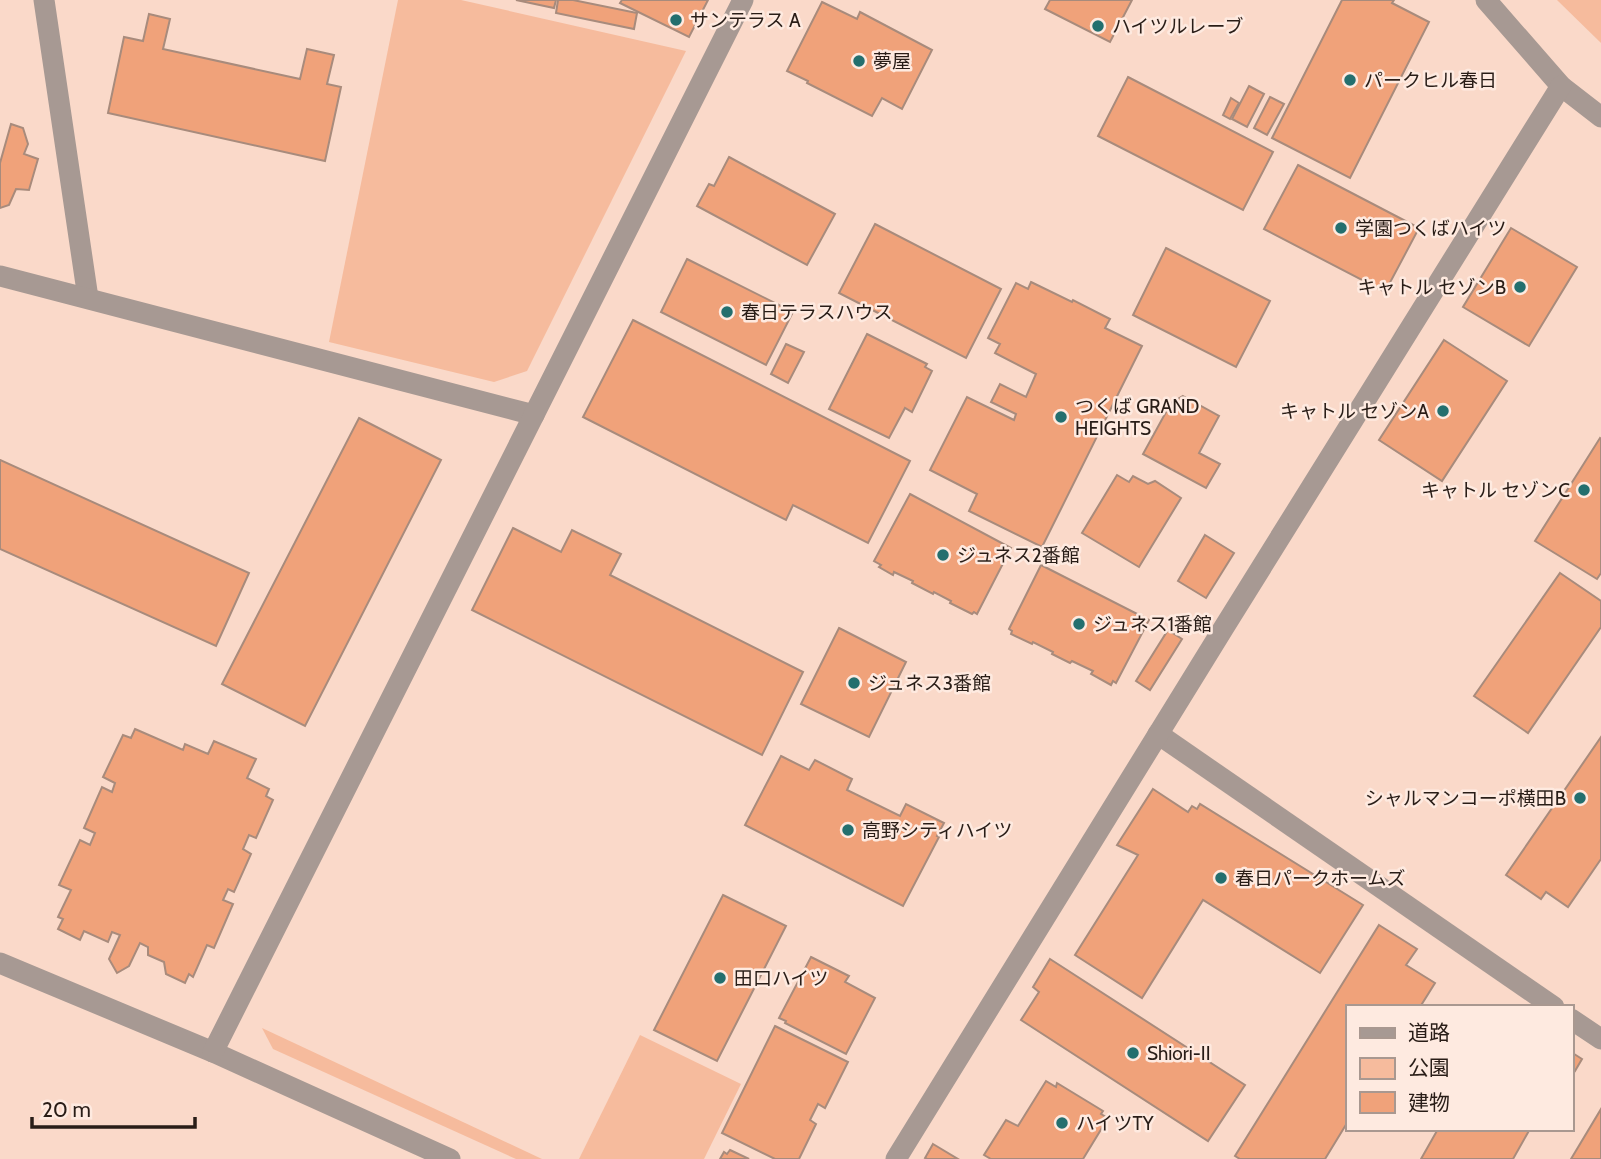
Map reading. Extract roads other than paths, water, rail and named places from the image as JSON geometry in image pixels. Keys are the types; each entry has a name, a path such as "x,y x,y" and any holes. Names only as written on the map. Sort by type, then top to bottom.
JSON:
{"street":[{"path":"44,0 88,299"},
{"path":"213,1052 743,0"},
{"path":"1486,0 1561,86 1601,117"},
{"path":"896,1159 1561,86"},
{"path":"0,276 534,415"},
{"path":"1158,734 1551,1005"},
{"path":"0,963 213,1052 450,1159"},
{"path":"1573,1020 1601,1039"}],"place":[{"name":"サンテラス A","path":"676,20"},
{"name":"ハイツルレーブ","path":"1098,26"},
{"name":"夢屋","path":"859,61"},
{"name":"パークヒル春日","path":"1350,80"},
{"name":"学園つくばハイツ","path":"1341,228"},
{"name":"キャトル セゾンB","path":"1520,287"},
{"name":"春日テラスハウス","path":"727,312"},
{"name":"キャトル セゾンA","path":"1443,411"},
{"name":"つくば GRAND HEIGHTS","path":"1061,417"},
{"name":"キャトル セゾンC","path":"1584,490"},
{"name":"ジュネス2番館","path":"943,555"},
{"name":"ジュネス1番館","path":"1079,624"},
{"name":"ジュネス3番館","path":"854,683"},
{"name":"シャルマンコーポ横田B","path":"1580,798"},
{"name":"高野シティハイツ","path":"848,830"},
{"name":"春日パークホームズ","path":"1221,878"},
{"name":"田口ハイツ","path":"720,978"},
{"name":"Shiori-II","path":"1133,1053"},
{"name":"ハイツTY","path":"1062,1123"}]}
